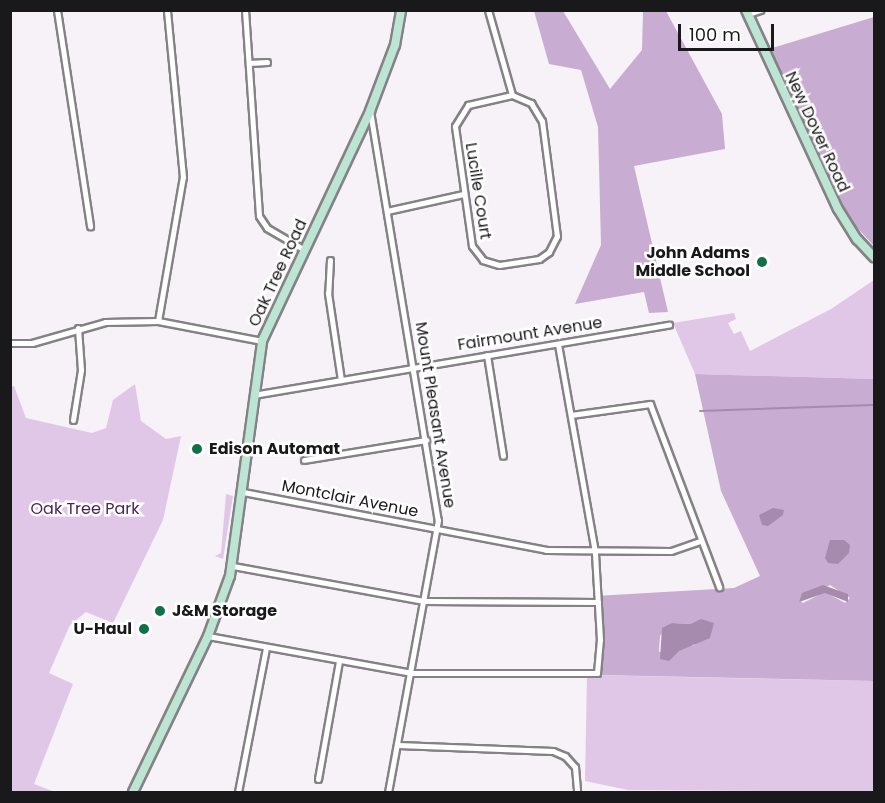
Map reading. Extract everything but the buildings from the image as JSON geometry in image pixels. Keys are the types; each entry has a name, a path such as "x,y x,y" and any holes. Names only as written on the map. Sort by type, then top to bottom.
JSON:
{"main road":[{"name":"Oak Tree Road","path":"133,792 208,636 233,566 253,395 262,341 303,249 370,111 395,45 401,10"},
{"name":"New Dover Road","path":"747,12 838,209 857,239 874,257"}],"street":[{"path":"57,10 90,226"},
{"path":"158,321 183,177 167,10"},
{"path":"245,10 259,216 267,228 303,249"},
{"path":"488,10 512,95"},
{"path":"747,12 760,10"},
{"path":"249,63 267,62"},
{"name":"Lucille Court","path":"512,95 531,103 542,121 557,230 553,247 536,260 499,265 483,260 472,246 455,132 460,114 474,102 512,95"},
{"name":"Mount Pleasant Avenue","path":"370,111 415,367 438,530 388,792"},
{"path":"387,211 463,194"},
{"path":"330,260 328,293 342,380"},
{"path":"10,343 32,343 105,322 158,321 262,341"},
{"name":"Fairmount Avenue","path":"253,395 669,325"},
{"path":"73,420 81,370 78,328"},
{"path":"208,636 411,673 594,674 599,667 595,552 558,344"},
{"path":"487,355 503,456"},
{"path":"571,415 650,404 719,588"},
{"path":"304,460 426,440"},
{"name":"Montclair Avenue","path":"243,492 546,550 671,551 700,541"},
{"path":"233,566 424,601 598,602"},
{"path":"238,792 266,648"},
{"path":"318,779 339,661"},
{"path":"398,745 553,751 565,756 575,767 576,792"}],"green space":[{"path":"874,280 874,379 695,374 673,323 734,313 736,319 728,323 734,334 741,331 750,351 831,309"},
{"name":"Oak Tree Park","path":"135,384 141,421 166,439 181,436 163,520 113,623 86,612 70,625 49,673 73,684 34,784 55,792 11,792 11,387 14,386 26,418 92,433 106,428 113,400"},
{"path":"226,494 233,496 223,559 215,556 221,553"},
{"path":"587,675 874,681 874,792 628,790 585,781"}],"shaded area":[{"path":"534,11 563,11 610,89 642,50 643,11 666,11 722,114 725,149 634,166 668,312 649,313 644,292 575,304 601,245 598,127 581,70 549,64"},
{"path":"874,17 874,246 851,221 769,49"},
{"path":"695,374 874,379 874,681 597,675 595,596 734,588 760,576 721,491","holes":["830,585 850,598 845,603 825,592 803,603 799,600","672,623 691,624 695,645 659,652 660,636"]},
{"path":"773,508 784,510 783,515 768,526 762,525 759,515"},
{"path":"830,540 844,540 850,545 849,553 838,564 828,563 825,558"},
{"path":"823,585 848,594 848,602 825,593 799,602 802,593"},
{"path":"701,619 714,623 710,638 679,651 669,661 660,659 662,628 672,623 691,624"}],"waterway":[{"path":"700,411 874,405"}],"place":[{"name":"John Adams Middle School","path":"762,262"},
{"name":"Edison Automat","path":"197,449"},
{"name":"J&M Storage","path":"160,611"},
{"name":"U-Haul","path":"144,629"}]}
